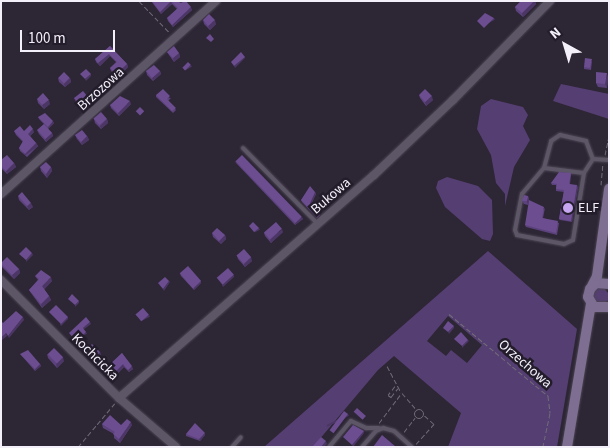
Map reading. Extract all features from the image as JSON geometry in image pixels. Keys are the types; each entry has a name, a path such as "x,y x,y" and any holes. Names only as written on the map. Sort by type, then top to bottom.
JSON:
{"main road":[{"path":"567,447 584,343 600,307 588,297 597,276 599,250 609,189"},
{"path":"592,286 600,282 609,284 599,250"}],"street":[{"name":"Brzozowa","path":"1,194 176,39 216,1"},
{"name":"Bukowa","path":"119,398 318,224 446,107 550,1"},
{"name":"Kochcicka","path":"1,280 119,398 176,447"}],"lane":[{"path":"560,135 586,141 593,158 584,173 575,235 569,244 520,237 515,233 523,192 544,168 551,141 560,135"},
{"path":"243,148 318,224"},
{"path":"593,158 609,160"},
{"path":"544,168 584,173"},
{"path":"329,447 350,422 356,421 366,428 370,437"},
{"path":"366,428 391,430 413,447"},
{"path":"362,447 379,428"},
{"path":"232,447 241,437"}],"path":[{"path":"139,1 176,39"},
{"name":"Orzechowa","path":"449,314 548,396 550,413 543,447"},
{"path":"387,366 396,386 417,410 434,424 413,447"},
{"path":"396,386 388,395 390,397 398,388"},
{"path":"379,428 384,414 402,392"},
{"path":"78,447 119,398"},
{"path":"401,437 416,417 417,410"},
{"path":"416,417 421,418 424,414"}],"shaded area":[{"path":"561,84 609,94 609,119 553,101"},
{"path":"491,99 523,107 528,115 523,126 530,140 514,167 505,206 505,194 496,183 491,155 477,129 481,106"},
{"path":"447,177 478,186 492,200 493,234 490,241 482,239 445,207 436,188 438,181"},
{"path":"488,251 577,329 557,447 448,447 461,413 394,356 378,370 313,447 264,447","holes":["448,316 482,345 467,363 451,350 446,356 427,341"]},
{"path":"602,286 609,294 609,300 601,305 593,298 593,291"}],"building":[{"path":"152,1 171,1 160,12"},
{"path":"171,1 178,1 180,3 186,1 191,7 172,25 167,18 178,8"},
{"path":"521,1 534,1 522,13 515,7"},
{"path":"485,13 494,18 484,28 477,21"},
{"path":"209,14 215,20 208,26 203,20"},
{"path":"210,34 214,39 211,42 206,38"},
{"path":"110,46 127,64 116,74 110,68 117,62 109,54 98,63 95,59"},
{"path":"174,46 179,53 173,58 167,52"},
{"path":"241,52 245,57 234,66 231,62"},
{"path":"585,58 592,59 590,68 584,67"},
{"path":"188,62 191,65 185,70 182,68"},
{"path":"154,65 160,71 152,78 146,71"},
{"path":"86,69 91,74 85,79 80,74"},
{"path":"64,72 70,78 64,83 58,78"},
{"path":"596,72 607,73 605,84 596,83"},
{"path":"163,89 170,96 167,99 176,108 172,111 156,95"},
{"path":"425,89 432,96 425,102 419,95"},
{"path":"83,91 88,97 80,104 74,98"},
{"path":"43,93 49,100 42,105 37,99"},
{"path":"120,96 130,101 118,113 110,105"},
{"path":"140,107 144,111 140,115 136,111"},
{"path":"101,112 107,119 99,125 93,119"},
{"path":"45,113 53,121 48,127 38,117"},
{"path":"44,124 52,133 45,139 37,130"},
{"path":"30,125 33,129 28,134 36,143 25,154 19,148 23,141 14,131 20,126 24,131"},
{"path":"82,130 87,136 81,142 75,135"},
{"path":"7,155 14,163 6,171 1,166 1,160"},
{"path":"242,155 302,217 295,223 236,161"},
{"path":"46,162 51,167 46,174 40,167"},
{"name":"ELF","path":"559,172 571,173 569,184 577,185 571,221 559,219 564,190 556,189 557,184 551,183"},
{"path":"310,186 315,192 310,203 319,213 316,216 301,200"},
{"path":"22,192 31,203 27,206 18,196"},
{"path":"524,195 528,196 527,201 522,201"},
{"path":"529,200 544,207 542,218 558,221 556,233 525,225"},
{"path":"253,222 259,228 254,232 249,226"},
{"path":"276,222 282,229 270,239 264,232"},
{"path":"217,228 225,235 219,241 212,233"},
{"path":"26,247 32,253 26,260 19,254"},
{"path":"244,249 251,257 244,264 236,256"},
{"path":"7,257 19,269 12,275 1,264"},
{"path":"188,266 201,281 193,288 180,273"},
{"path":"228,268 234,275 223,285 217,278"},
{"path":"41,270 51,277 42,286 49,296 41,304 29,290 39,279 35,276"},
{"path":"165,277 169,281 163,289 158,283"},
{"path":"72,294 79,301 75,305 68,299"},
{"path":"56,305 68,317 61,324 49,312"},
{"path":"143,308 149,315 141,321 135,315"},
{"path":"16,311 23,317 8,336 6,333 1,338 1,321 3,323"},
{"path":"86,317 90,322 83,328 86,332 76,341 69,333"},
{"path":"448,321 454,326 448,332 443,328"},
{"path":"461,332 468,340 462,346 454,339"},
{"path":"92,344 100,352 94,357 86,350"},
{"path":"54,348 63,357 57,364 48,354"},
{"path":"28,350 40,364 35,369 20,354"},
{"path":"122,353 132,366 128,370 123,364 111,376 105,369"},
{"path":"357,408 366,416 363,420 354,412"},
{"path":"344,411 348,414 334,433 330,430"},
{"path":"110,415 121,425 127,419 131,422 119,439 113,434 115,432 102,424"},
{"path":"195,423 205,433 199,439 186,434"},
{"path":"353,425 364,431 352,445 343,437"},
{"path":"382,435 396,447 373,447"},
{"path":"321,437 326,441 321,447 312,447"}],"place":[{"name":"ELF","path":"568,208"}]}
